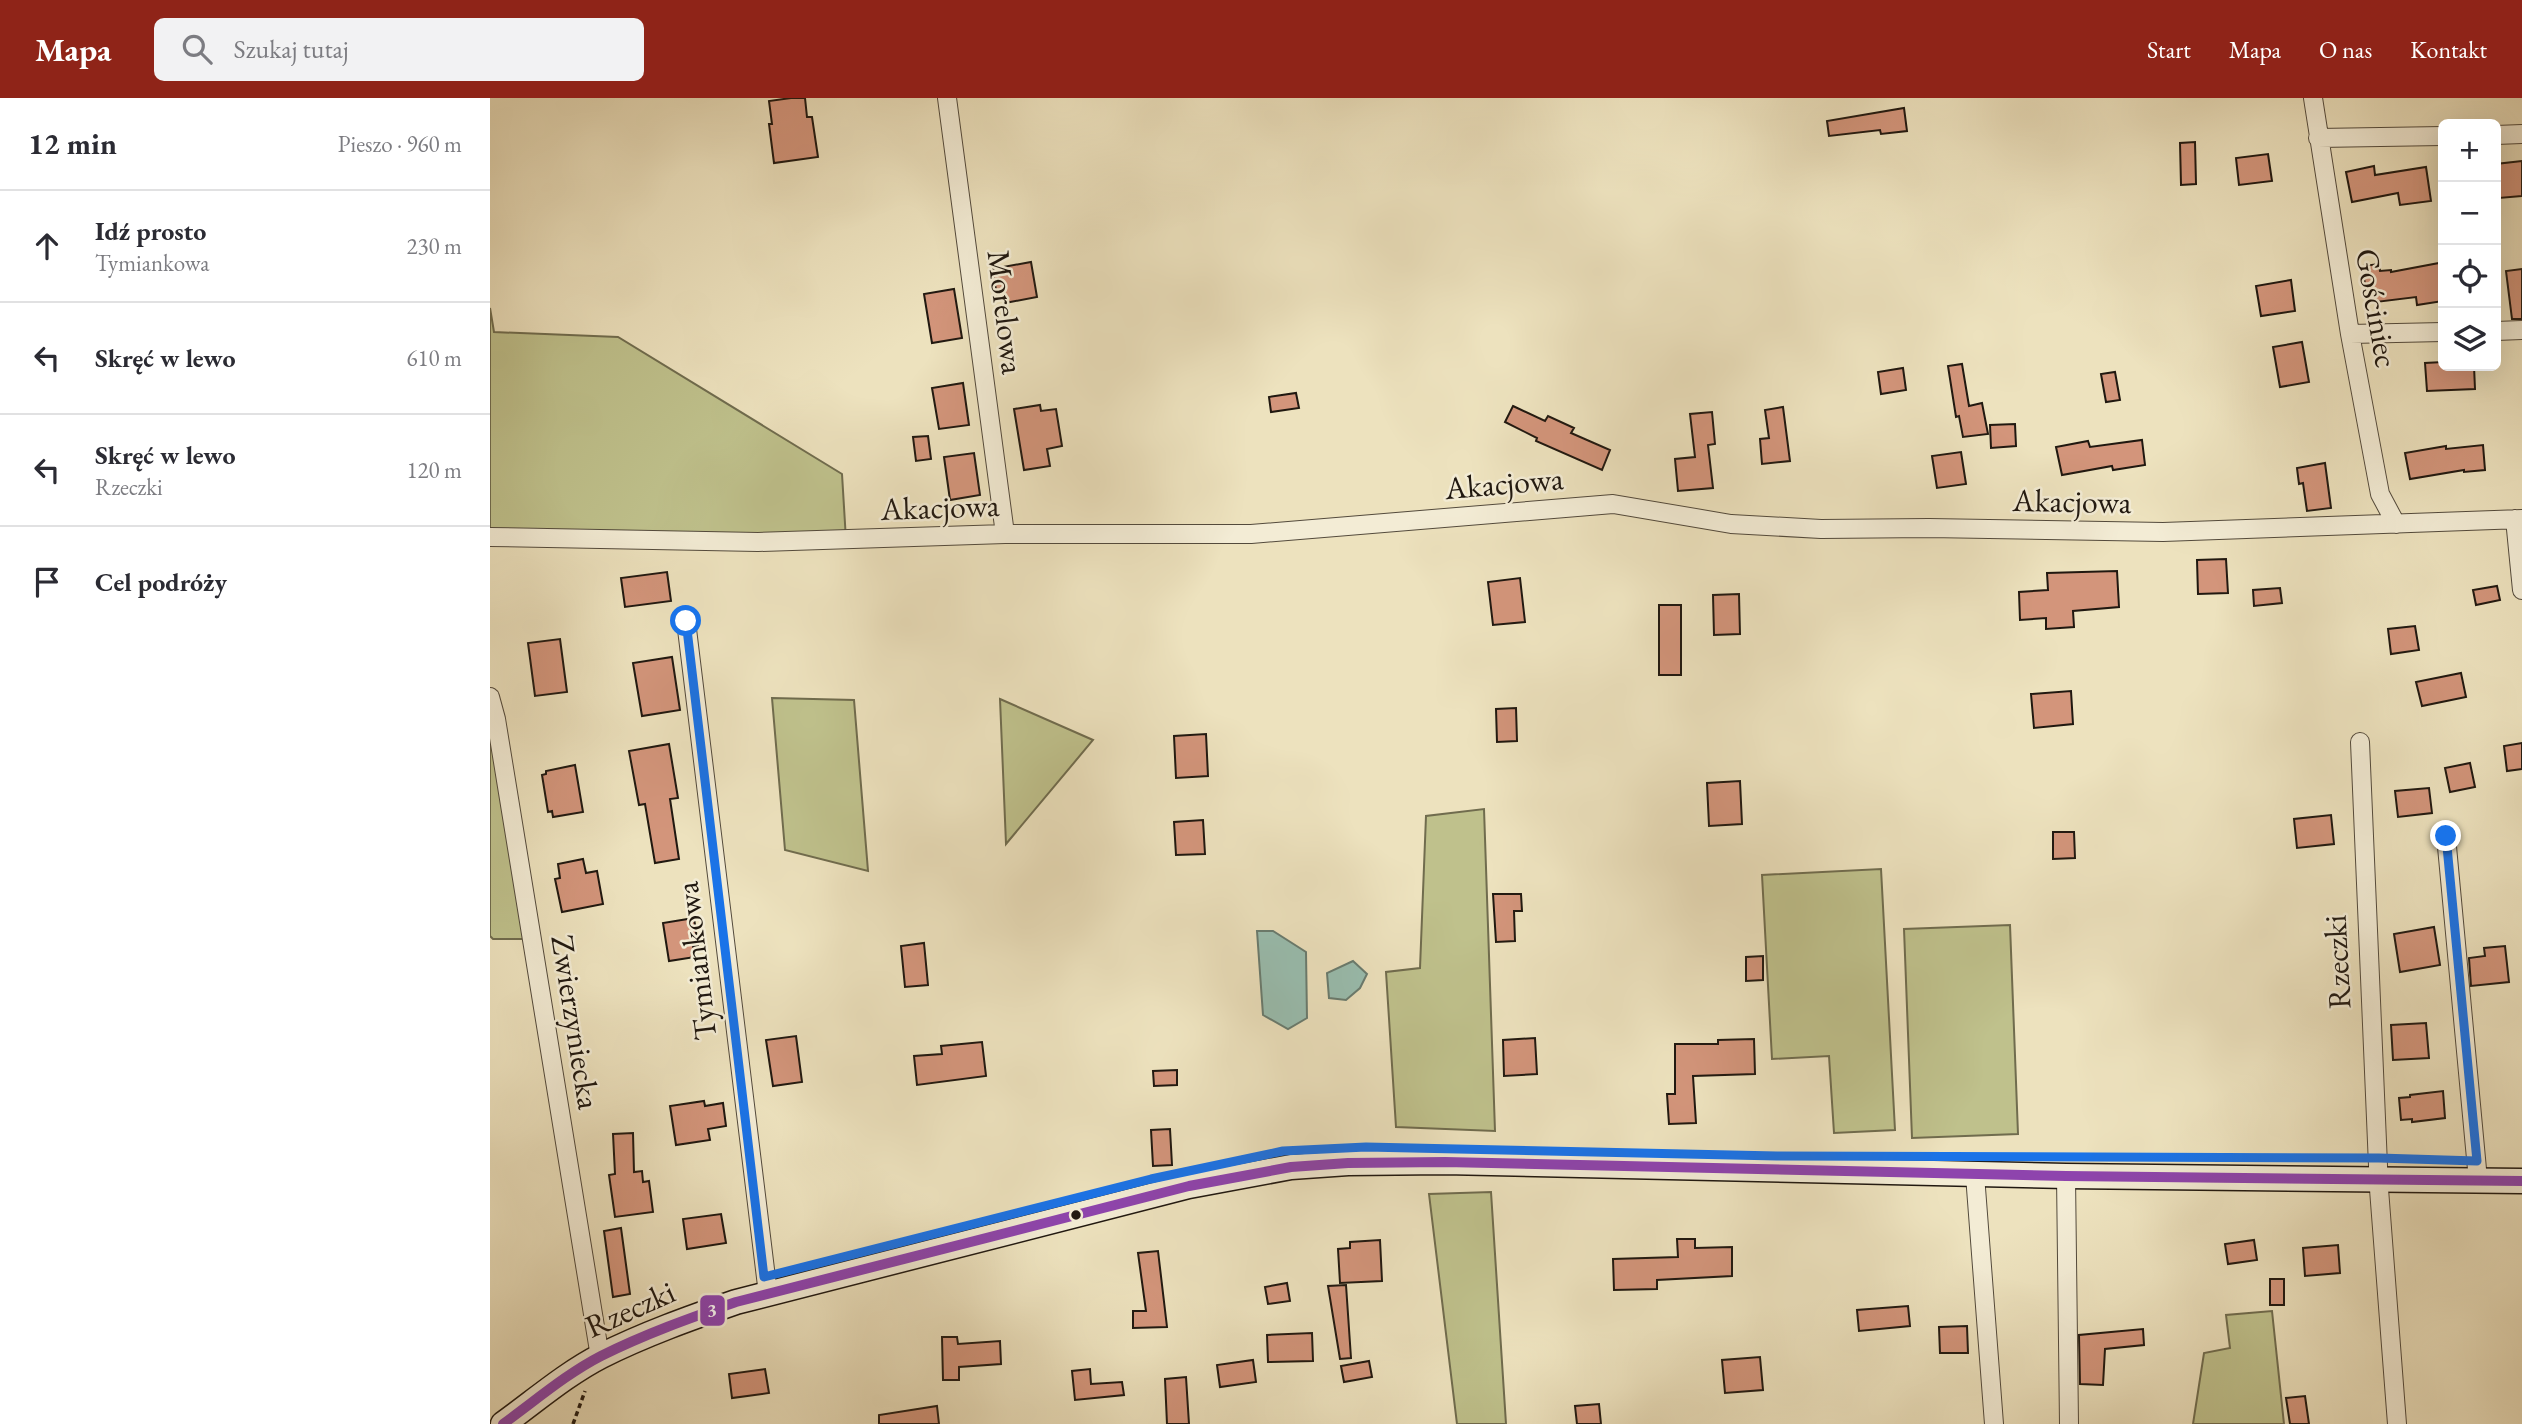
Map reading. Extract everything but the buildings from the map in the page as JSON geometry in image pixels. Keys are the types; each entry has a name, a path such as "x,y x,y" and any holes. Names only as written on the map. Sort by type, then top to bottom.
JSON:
{"main road":[{"name":"Rzeczki","path":"503,1424 569,1375 600,1357 665,1327 768,1294 1189,1186 1291,1167 1348,1163 1445,1162 1975,1175 2522,1181"}],"street":[{"name":"Morelowa","path":"947,98 1005,534"},
{"name":"Gościniec","path":"2313,98 2350,334 2380,494 2396,524"},
{"path":"2501,135 2522,134"},
{"path":"2318,138 2438,136"},
{"path":"2501,331 2522,330"},
{"path":"2350,334 2438,332"},
{"name":"Akacjowa","path":"490,537 758,542 1005,534 1251,534 1613,504 1731,524 1821,529 2163,532 2518,519"},
{"path":"2518,519 2522,590"},
{"name":"Tymiankowa","path":"686,621 768,1294"},
{"name":"Zwierzyniecka","path":"490,697 523,875 600,1357"},
{"name":"Rzeczki","path":"2360,742 2380,1179 2397,1424"},
{"path":"2446,836 2478,1180"},
{"path":"1975,1175 1994,1424"},
{"path":"2066,1176 2068,1424"}],"green space":[{"path":"490,308 494,332 618,337 842,474 846,540 490,537"},
{"path":"490,697 533,939 493,939 490,936"},
{"path":"772,698 854,700 868,871 785,850"},
{"path":"1000,699 1093,740 1006,844"},
{"path":"1484,809 1495,1131 1396,1127 1386,972 1420,968 1426,816"},
{"path":"1881,869 1895,1130 1834,1133 1829,1056 1772,1059 1762,875"},
{"path":"2010,925 2018,1134 1912,1138 1904,929"},
{"path":"1491,1192 1506,1424 1457,1424 1429,1194"},
{"path":"2272,1311 2284,1424 2193,1424 2204,1353 2230,1348 2226,1315"}],"shaded area":[{"path":"1257,931 1273,931 1306,952 1307,1018 1288,1029 1263,1015"},
{"path":"1353,961 1367,974 1360,988 1346,1000 1329,998 1327,973"}],"transit line":[{"name":"3","path":"503,1424 563,1379 601,1356 651,1333 736,1302 1189,1186 1291,1167 1348,1163 1445,1162 2066,1176 2522,1181"}],"route":[{"path":"686,621 764,1277 1151,1179 1283,1151 1366,1147 1777,1156 2379,1158 2477,1161 2446,836"}]}
